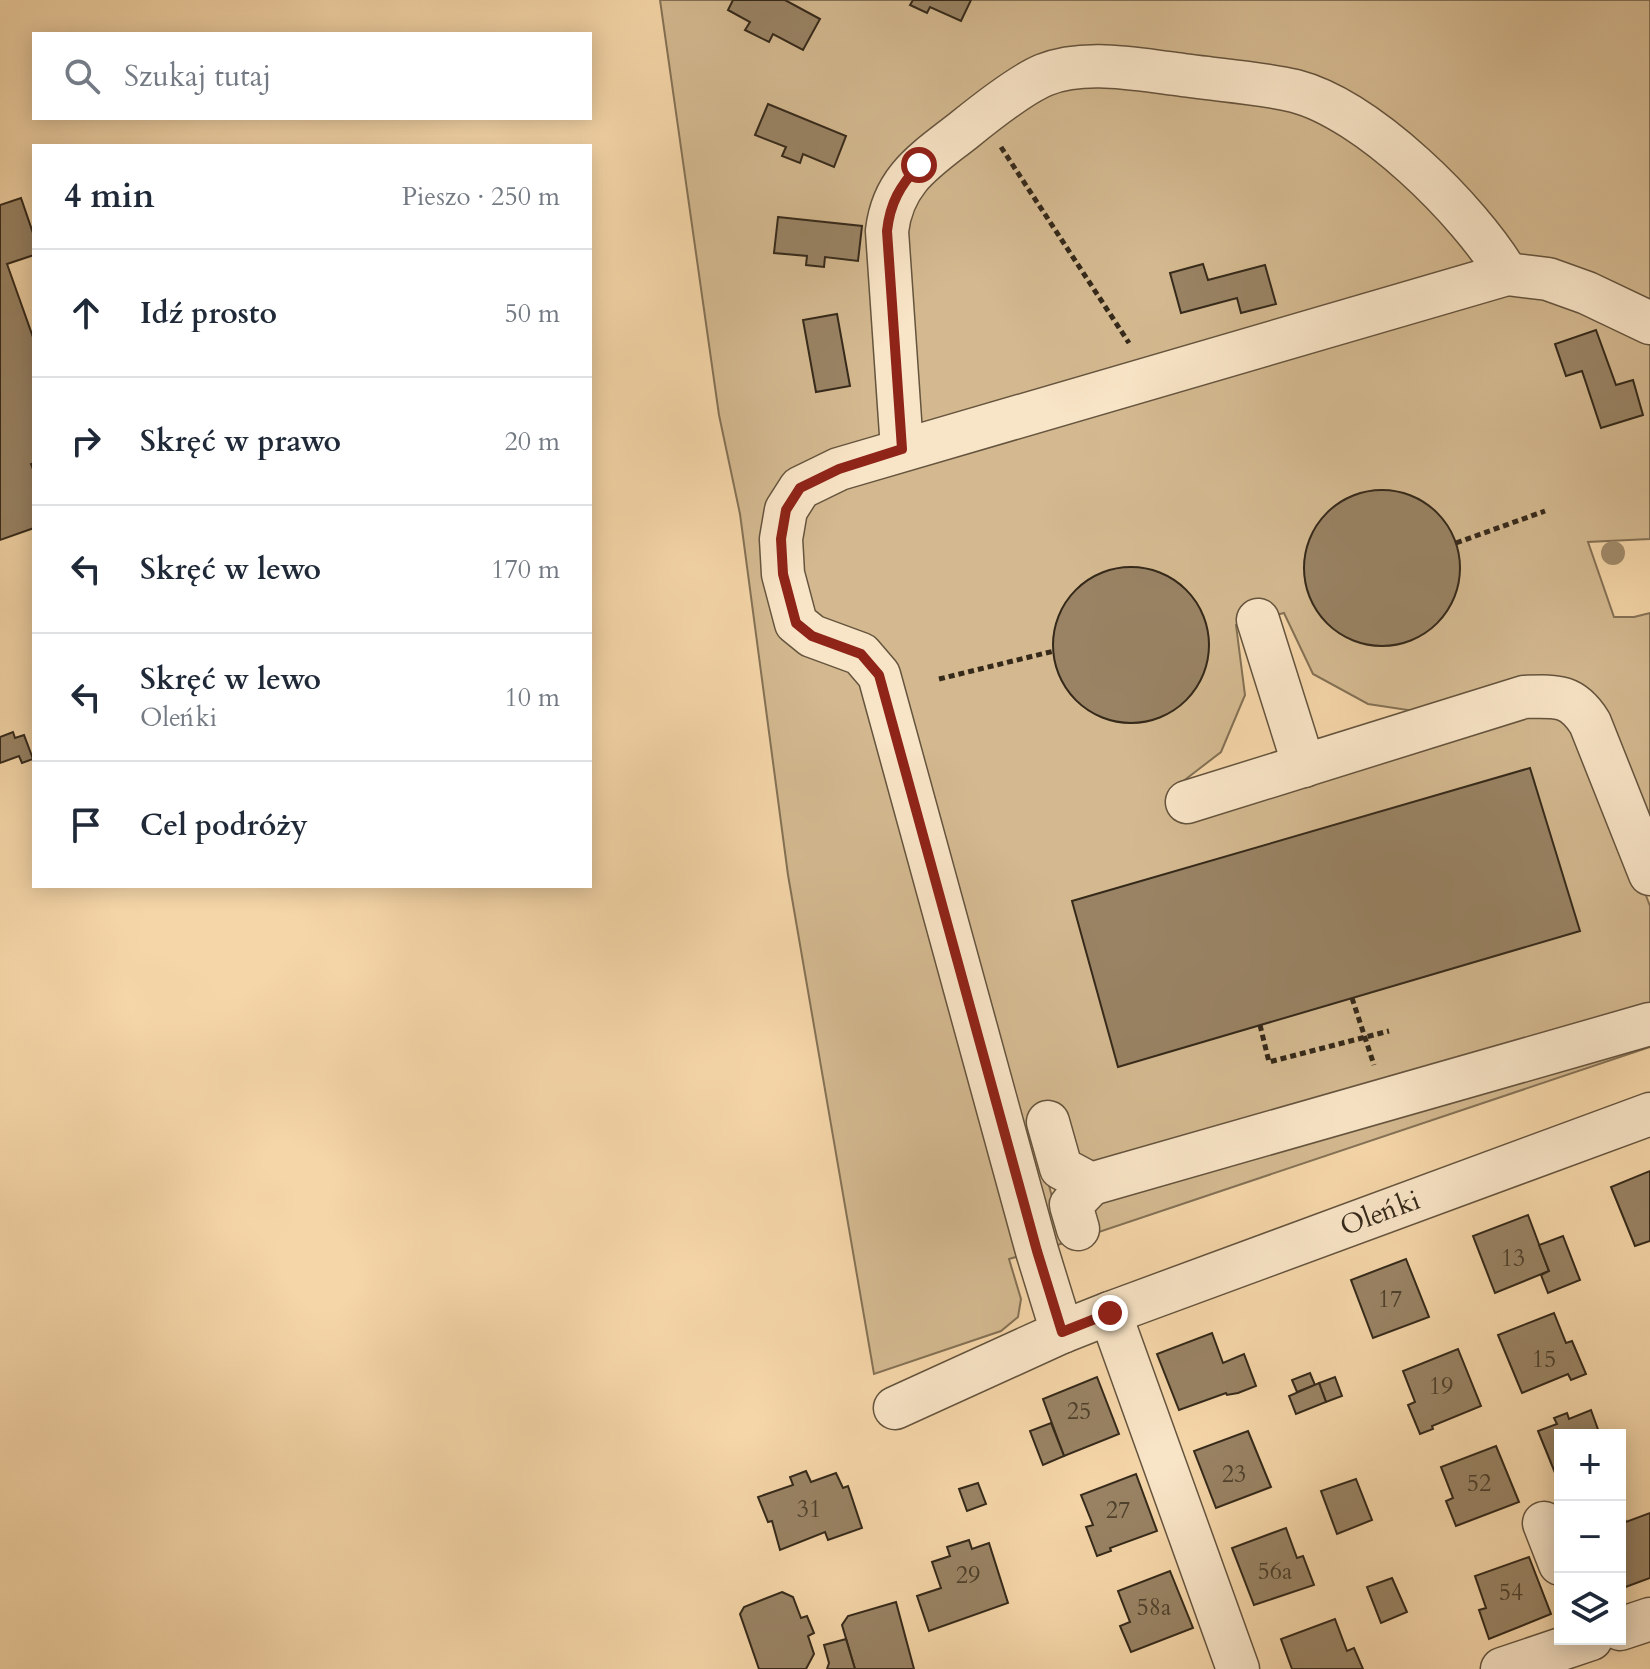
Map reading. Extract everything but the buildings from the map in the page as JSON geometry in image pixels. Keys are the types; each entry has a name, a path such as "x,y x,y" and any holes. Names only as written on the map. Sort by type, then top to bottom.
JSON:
{"street":[{"path":"902,449 887,231 889,210 901,185 919,165 981,116 1042,76 1072,67 1141,70 1295,91 1335,106 1401,155 1450,201 1495,253 1507,274"},
{"path":"1062,1332 879,675 861,654 812,636 796,623 783,574 781,539 786,510 800,488 839,469 1507,274 1548,279 1587,293 1650,323"},
{"path":"1258,620 1304,766"},
{"path":"1187,802 1524,697 1550,696 1567,699 1581,708 1590,723 1650,874"},
{"path":"1078,1229 1071,1205 1091,1184 1650,1024"},
{"name":"Oleńki","path":"895,1408 1110,1313 1650,1114"},
{"path":"1048,1122 1061,1168 1091,1184"},
{"path":"1110,1313 1238,1669"},
{"path":"1544,1523 1554,1549"},
{"path":"1626,1627 1650,1619"},
{"path":"1502,1669 1572,1645"}],"path":[{"path":"981,116 1150,376"},
{"path":"1456,543 1545,511"},
{"path":"939,679 1054,651"},
{"path":"1352,998 1362,1028"},
{"path":"1260,1025 1269,1062 1389,1031"}],"shaded area":[{"path":"660,0 1650,0 1650,539 1588,542 1614,617 1650,613 1650,856 1596,717 1585,702 1571,691 1541,684 1434,714 1368,704 1313,674 1284,613 1236,625 1245,695 1221,752 1173,789 1181,809 1528,707 1563,711 1576,722 1586,739 1650,906 1650,1013 1096,1174 1077,1167 1066,1153 1054,1115 1032,1120 1064,1243 1009,1259 1021,1299 1018,1317 1001,1331 874,1374 788,875 740,514 719,415"},
{"path":"1650,1032 1650,1047 1087,1236 1096,1198"}],"route":[{"path":"919,165 901,185 889,210 887,231 902,449 839,469 800,488 786,510 781,539 783,574 796,623 812,636 861,654 879,675 1062,1332 1110,1313"}]}
